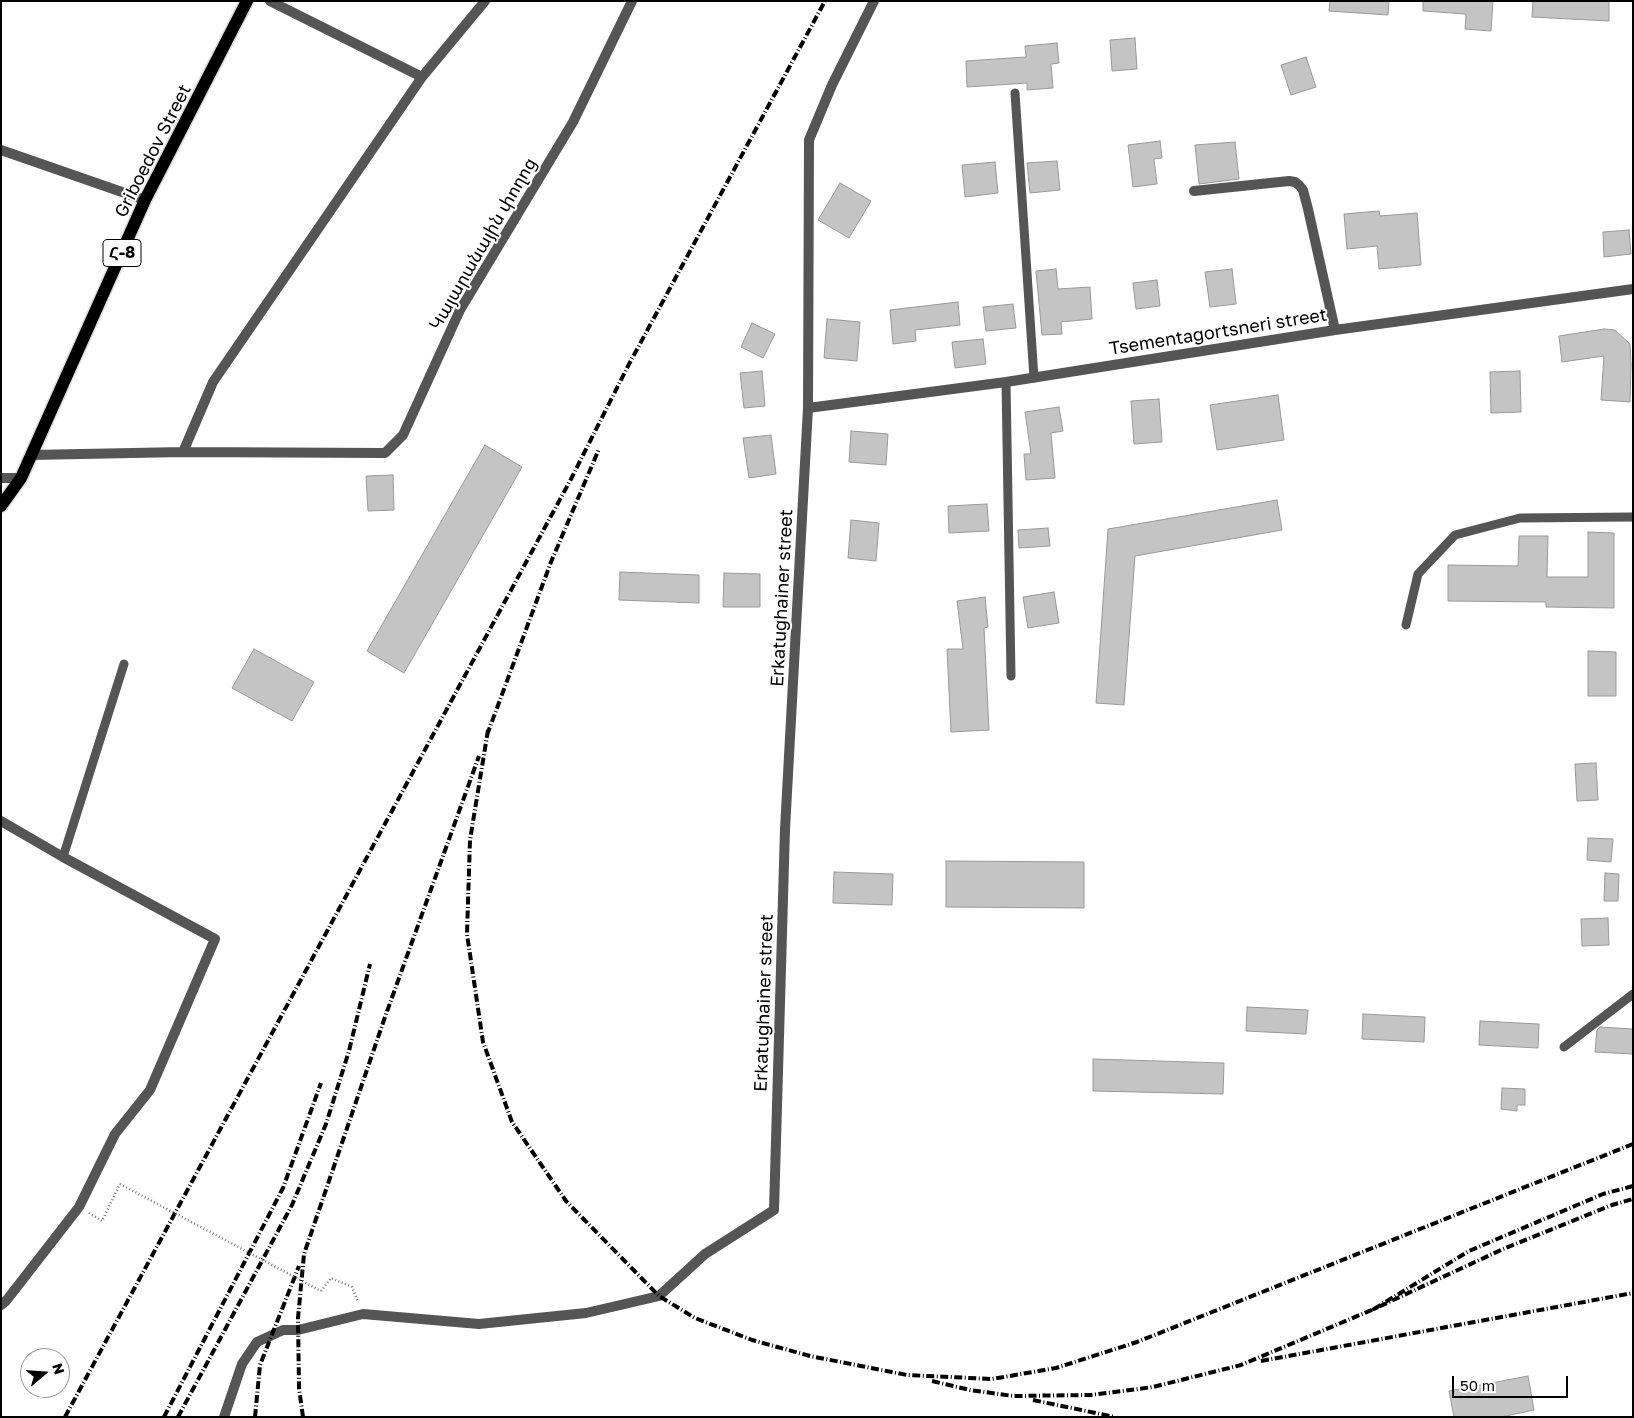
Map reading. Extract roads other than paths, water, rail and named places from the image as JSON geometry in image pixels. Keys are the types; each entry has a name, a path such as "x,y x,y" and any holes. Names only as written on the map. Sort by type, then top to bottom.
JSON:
{"main road":[{"name":"Griboedov Street","path":"1,506 21,478 146,200 247,1"}],"street":[{"path":"270,1 422,77"},
{"path":"183,452 213,382 422,77 485,1"},
{"name":"Կայարանային փողոց","path":"31,455 183,452 385,453 403,435 460,310 573,122 632,1"},
{"name":"Erkatughainer street","path":"224,1417 242,1364 257,1342 283,1330 298,1330 363,1314 479,1324 586,1313 659,1296 705,1254 774,1210 785,829 808,408 809,140 832,84 874,1"},
{"path":"1,150 146,200"},
{"path":"1194,191 1289,181 1300,185 1308,209 1335,330"},
{"name":"Tsementagortsneri street","path":"808,408 1034,378 1335,330 1633,289"},
{"path":"1,478 21,478"},
{"path":"1,821 63,857 216,938 150,1090 115,1134 79,1207 1,1305"}],"lane":[{"path":"1015,93 1034,378"},
{"path":"1006,382 1011,676"},
{"path":"1406,625 1418,574 1455,535 1520,518 1633,517"},
{"path":"63,857 124,664"},
{"path":"1564,1047 1633,994"}],"railway":[{"path":"65,1417 571,479 628,366 825,1"},
{"path":"487,735 551,562 599,449"},
{"path":"488,730 470,840 467,934 483,1042 512,1122 566,1201 659,1296 695,1318 752,1340 810,1356 907,1375 992,1379 1056,1368 1137,1342 1633,1144"},
{"path":"303,1417 299,1388 298,1318 304,1254 385,1017 479,756"},
{"path":"178,1417 292,1205 326,1124 349,1051 370,964"},
{"path":"164,1417 283,1188 321,1083"},
{"path":"1633,1186 1603,1194 1469,1251 1374,1309 1503,1249 1612,1205 1633,1199"},
{"path":"255,1417 260,1365 299,1266"},
{"path":"1261,1361 1633,1293"},
{"path":"932,1381 970,1390 1013,1396 1091,1395 1153,1387 1241,1365 1374,1309"},
{"path":"1033,1400 1115,1417"}]}
